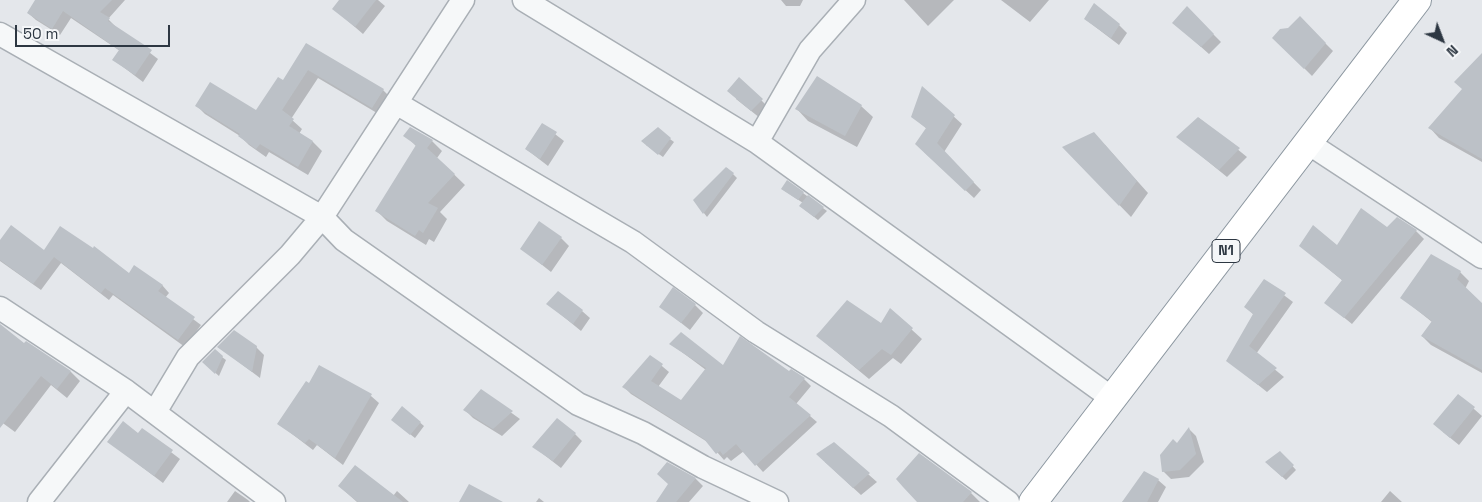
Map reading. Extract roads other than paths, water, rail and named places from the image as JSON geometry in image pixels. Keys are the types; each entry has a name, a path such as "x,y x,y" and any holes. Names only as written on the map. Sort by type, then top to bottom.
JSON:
{"highway":[{"name":"N1","path":"1033,502 1417,0"}],"street":[{"path":"155,412 188,357 290,255 322,217 463,0"},
{"path":"524,0 757,142 1113,399"},
{"path":"757,142 810,50 854,0"},
{"path":"0,34 322,217 344,240 578,404 643,433 703,467 778,502"},
{"path":"396,103 633,242 786,352 891,416 1008,502"},
{"path":"1308,143 1482,257"},
{"path":"0,308 126,391 274,502"},
{"path":"38,502 126,391"}]}
